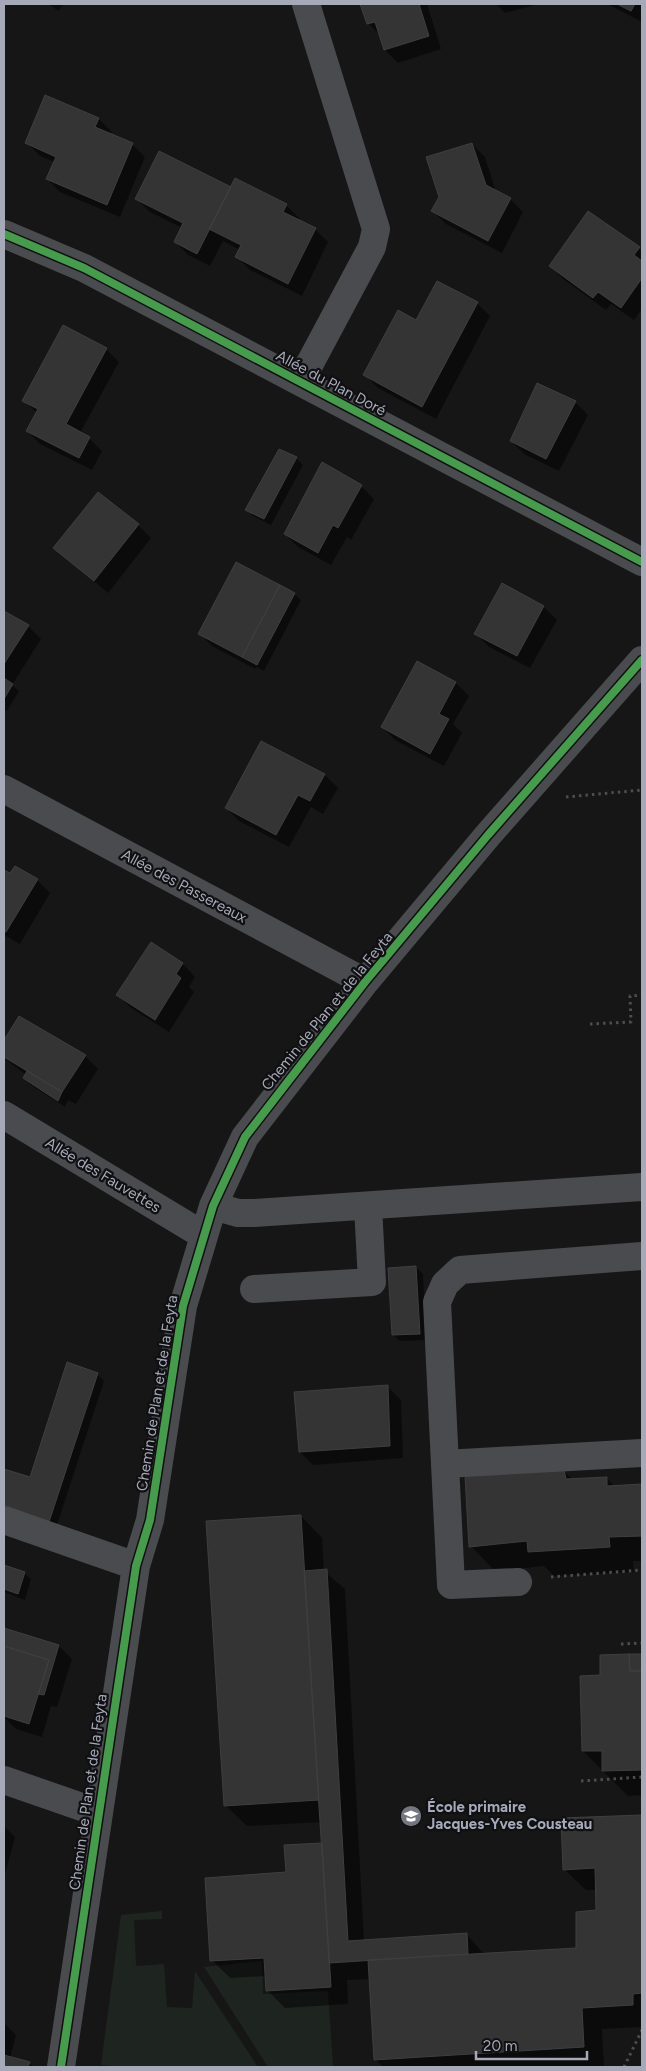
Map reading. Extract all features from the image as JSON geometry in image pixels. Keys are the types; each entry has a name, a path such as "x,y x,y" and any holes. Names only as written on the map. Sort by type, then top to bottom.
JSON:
{"street":[{"name":"Allée du Plan Doré","path":"300,382 372,247 376,229 306,4"},
{"name":"Allée du Plan Doré","path":"4,234 84,268 642,562"},
{"name":"Chemin de Plan et de la Feyta","path":"61,2067 136,1566 150,1520 176,1340 203,1235 213,1206 246,1137 365,982 642,660"},
{"name":"Allée des Passereaux","path":"4,789 365,982"},
{"name":"Allée des Fauvettes","path":"4,1115 203,1235"},
{"path":"213,1206 238,1213 254,1214 642,1187"},
{"path":"254,1289 372,1282 368,1206"},
{"path":"518,1582 451,1585 437,1302 445,1284 460,1270 642,1256"},
{"path":"445,1464 642,1453"},
{"path":"4,1520 136,1566"},
{"path":"4,1780 99,1813"}],"path":[{"path":"538,779 562,797 642,790"},
{"path":"590,1024 631,1022 630,996 642,995"},
{"path":"518,1582 534,1578 642,1570"},
{"path":"621,1644 642,1643"},
{"path":"581,1781 642,1777"},
{"path":"624,2067 642,2030"}],"shaded area":[{"path":"162,1911 162,1919 134,1920 136,1966 164,1964 167,2007 192,2008 195,1971 258,2067 129,2067 101,2065 121,1915"},
{"path":"262,1961 263,1994 328,1991 333,2067 268,2067 204,1967"}],"building":[{"path":"360,4 419,4 429,36 384,50 375,22 367,24"},
{"path":"617,4 635,4 631,11"},
{"path":"45,95 99,118 95,127 133,143 107,205 46,179 56,157 25,143"},
{"path":"472,143 486,185 511,198 488,241 431,211 439,197 426,157"},
{"path":"159,151 231,187 197,254 174,242 183,223 135,199"},
{"path":"235,178 287,204 283,212 316,228 288,284 235,257 241,245 209,229"},
{"path":"588,211 640,247 634,255 642,261 642,278 621,308 598,292 593,298 549,266"},
{"path":"437,281 478,302 422,407 363,375 398,310 416,320"},
{"path":"63,325 107,348 66,424 90,437 79,458 26,431 38,409 22,401"},
{"path":"537,383 576,401 546,459 510,441"},
{"path":"279,449 297,457 264,519 245,510"},
{"path":"322,462 362,485 338,528 333,525 318,553 284,534"},
{"path":"98,492 139,524 94,581 53,548"},
{"path":"236,562 280,585 242,657 198,634"},
{"path":"502,583 544,606 517,656 474,634"},
{"path":"280,585 295,593 257,665 242,657"},
{"path":"4,611 29,625 4,664"},
{"path":"417,661 456,682 439,714 449,719 430,754 381,727"},
{"path":"4,678 13,684 4,699"},
{"path":"261,741 325,774 310,801 298,795 276,835 225,808"},
{"path":"15,866 38,879 6,932 4,931 4,870 10,873"},
{"path":"151,942 183,963 176,974 181,978 155,1020 116,995"},
{"path":"19,1016 86,1055 62,1092 4,1057 4,1040"},
{"path":"27,1071 62,1092 58,1101 23,1078"},
{"path":"416,1266 420,1334 392,1335 388,1268"},
{"path":"67,1362 98,1373 49,1522 4,1505 4,1469 30,1477"},
{"path":"388,1385 390,1446 299,1452 294,1392"},
{"path":"564,1470 566,1479 607,1477 607,1486 642,1484 642,1536 609,1537 610,1547 528,1552 527,1541 469,1547 465,1476"},
{"path":"301,1515 319,1800 224,1806 206,1521"},
{"path":"4,1565 25,1572 18,1594 4,1589"},
{"path":"327,1569 348,1941 467,1933 468,1954 329,1963 304,1571"},
{"path":"4,1628 59,1645 44,1695 38,1694 49,1660 4,1646"},
{"path":"4,1646 49,1660 29,1724 4,1716"},
{"path":"629,1654 630,1671 642,1671 642,1770 602,1771 602,1751 582,1751 580,1676 600,1675 600,1655"},
{"path":"629,1654 642,1654 642,1671 630,1671"},
{"path":"642,1815 642,1993 633,1994 633,2005 582,2008 584,2047 374,2060 368,1960 576,1948 576,1912 596,1910 595,1868 563,1870 561,1818"},
{"path":"322,1843 331,1987 266,1991 264,1958 210,1961 205,1878 286,1872 284,1845"},
{"path":"4,2055 30,2062 28,2067 4,2067"}],"cycle path":[{"path":"4,234 84,268 642,562"},
{"path":"61,2067 136,1566 150,1520 183,1306 213,1206 245,1137 365,982 488,835 642,660"}],"place":[{"name":"École primaire Jacques-Yves Cousteau","path":"411,1816"}]}
